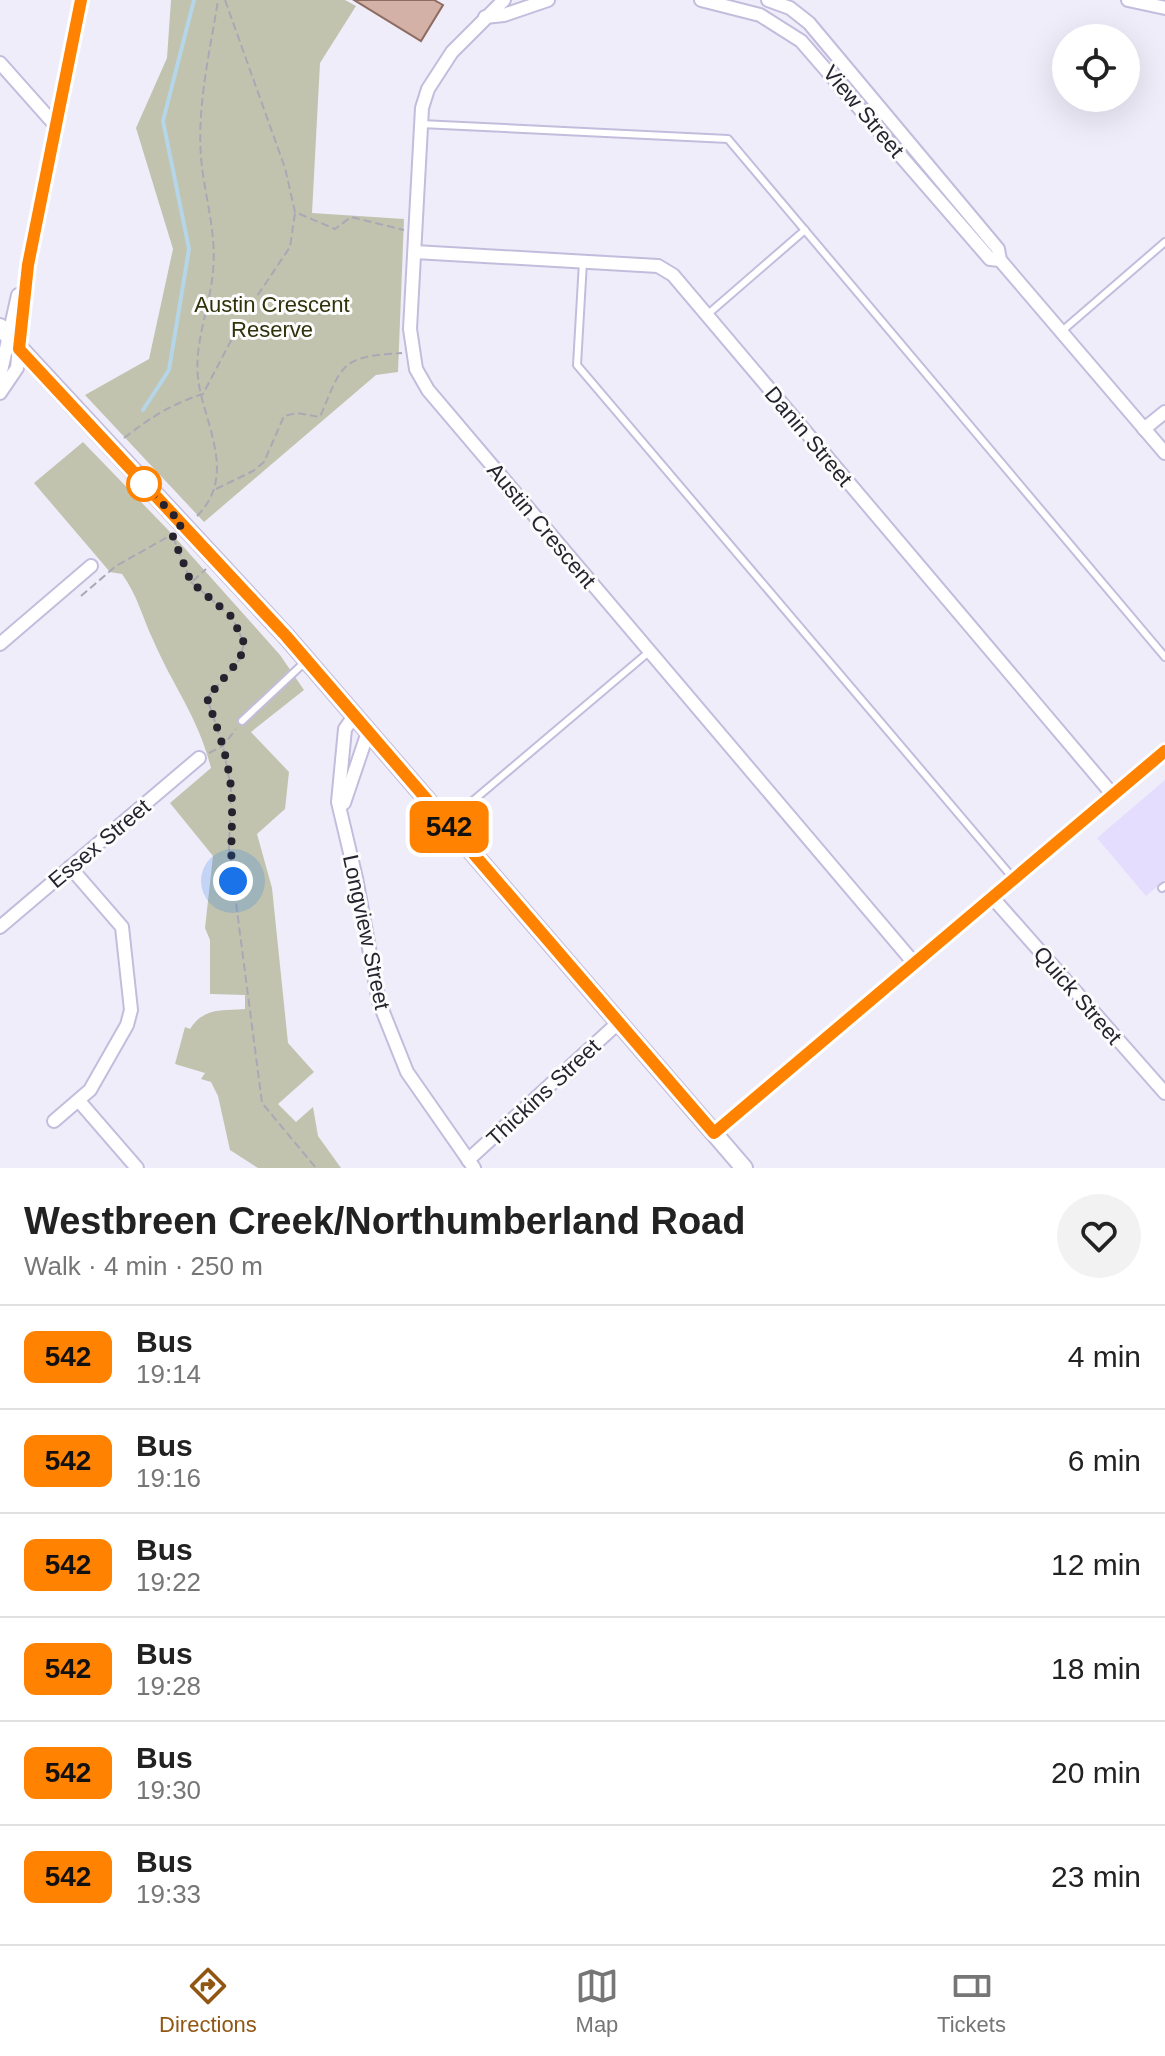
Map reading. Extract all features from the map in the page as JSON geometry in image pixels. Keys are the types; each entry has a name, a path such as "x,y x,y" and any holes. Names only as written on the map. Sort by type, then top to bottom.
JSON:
{"street":[{"path":"0,376 28,265 81,0"},
{"name":"Austin Crescent","path":"504,0 459,43 433,79 424,98 411,352 428,390 914,963"},
{"path":"485,17 504,15 548,0"},
{"name":"View Street","path":"701,0 760,15 801,41 990,259 1000,260"},
{"name":"View Street","path":"768,0 790,8 809,23 998,249 1000,260 1165,453"},
{"path":"1128,0 1165,8"},
{"path":"0,63 56,126"},
{"name":"Danin Street","path":"415,252 658,266 673,275 1113,795"},
{"path":"0,393 12,378 9,338"},
{"path":"9,338 307,660 744,1168"},
{"path":"1144,429 1165,412"},
{"path":"0,644 91,566"},
{"name":"Longview Street","path":"354,716 345,729 338,802 372,976 407,1072 471,1164"},
{"name":"Longview Street","path":"342,814 346,791 368,732"},
{"path":"714,1133 1165,750"},
{"name":"Essex Street","path":"0,927 199,758"},
{"path":"54,1121 79,1101 127,1025 131,1010 122,927 70,867"},
{"name":"Quick Street","path":"992,897 1165,1093"},
{"name":"Thickins Street","path":"471,1164 618,1023"},
{"path":"79,1101 137,1168"}],"lane":[{"path":"421,124 728,139 1165,657"},
{"path":"706,315 805,230"},
{"path":"1061,331 1165,242"},
{"path":"583,262 577,365 1014,879"},
{"path":"446,824 650,651"},
{"path":"242,721 307,660"}],"path":[{"path":"182,524 201,513 214,489 216,450 199,388 199,337 213,270 212,226 201,156 202,108 218,0"},
{"path":"110,447 149,417 177,402 203,394 245,314 290,247 295,212 285,168 225,0"},
{"path":"295,212 335,229 351,217 416,234"},
{"path":"214,489 253,471 264,462 284,416 297,413 320,417 338,375 351,361 363,356 411,352"},
{"path":"81,596 116,566 172,534 191,582 232,617 244,643 240,659 207,698 223,746 231,789 229,849 262,1103 316,1168"},
{"path":"191,582 215,560"},
{"path":"199,758 223,746 242,721"}],"shaded area":[{"path":"1165,780 1165,880 1146,896 1097,838"}],"green space":[{"name":"Austin Crescent Reserve","path":"171,0 345,0 356,6 320,63 312,213 404,219 398,372 376,375 204,522 85,395 149,359 173,249 136,128 167,58"},
{"path":"83,442 172,534 280,655 304,690 251,732 289,772 285,809 257,834 272,888 288,1043 314,1072 278,1104 296,1122 313,1107 318,1136 341,1168 258,1168 230,1150 218,1096 211,1082 201,1079 205,1073 175,1064 185,1027 190,1029 207,1014 245,1009 245,995 210,994 210,940 205,928 213,856 170,803 211,768 199,733 122,574 110,572 34,483"}],"building":[{"path":"354,0 434,0 443,5 421,41"}],"waterway":[{"path":"143,410 169,370 189,249 163,121 194,0"}],"bus line":[{"name":"542","path":"81,0 28,265 19,349 286,636 714,1133 1165,751"}],"route":[{"path":"144,484 182,524 172,534 185,573 191,582 232,617 244,643 240,659 207,698 223,746 231,789 229,849 233,881"}]}
